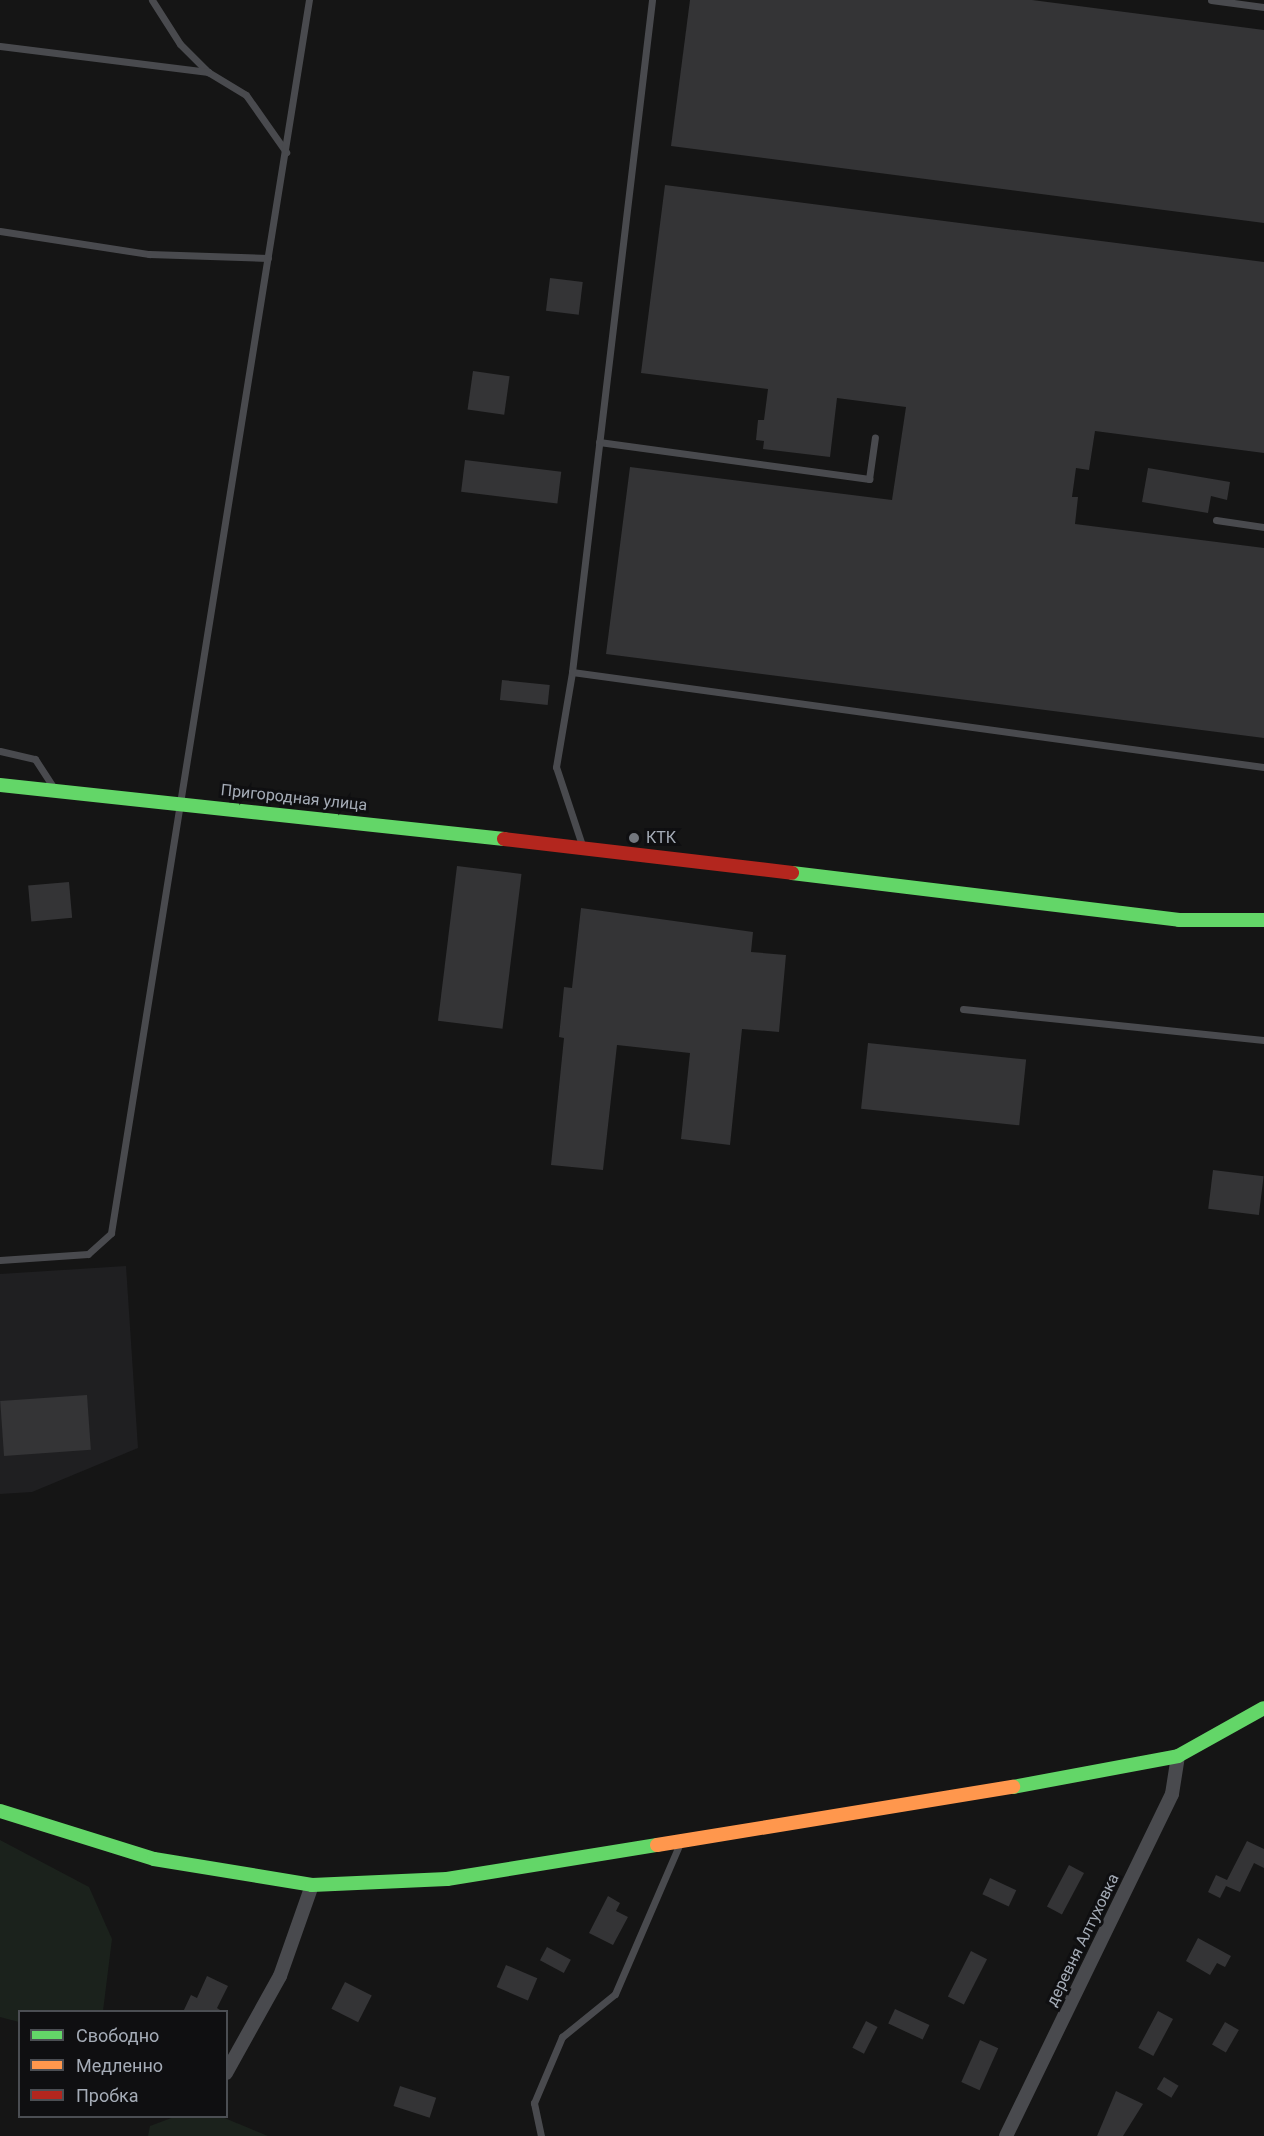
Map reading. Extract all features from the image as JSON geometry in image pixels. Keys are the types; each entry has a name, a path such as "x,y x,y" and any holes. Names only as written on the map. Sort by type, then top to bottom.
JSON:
{"street":[{"name":"Пригородная улица","path":"0,785 180,802 583,848 1179,920 1264,920"},
{"path":"0,1811 154,1859 312,1885 447,1879 1097,1773 1178,1756 1264,1708"},
{"name":"деревня Алтуховка","path":"1006,2136 1172,1794 1178,1756"},
{"path":"228,2069 280,1976 312,1885"}],"lane":[{"path":"152,0 180,44 208,72 246,95 286,152"},
{"path":"0,1260 88,1254 111,1233 309,0"},
{"path":"583,848 556,767 572,672 652,0"},
{"path":"1211,0 1264,7"},
{"path":"0,46 208,72"},
{"path":"0,231 148,254 268,258"},
{"path":"599,442 869,479 875,437"},
{"path":"1216,520 1264,527"},
{"path":"572,672 1264,767"},
{"path":"0,751 35,759 55,791"},
{"path":"963,1009 1264,1040"},
{"path":"541,2136 534,2103 562,2037 615,1994 681,1840"}],"shaded area":[{"path":"126,1266 138,1448 32,1492 0,1494 0,1274"},
{"path":"0,1840 89,1887 112,1939 103,2010 18,2010 18,2022 0,2017"},
{"path":"171,2118 224,2118 268,2136 148,2136 150,2126"}],"building":[{"path":"690,0 1032,0 1264,30 1264,223 671,146"},
{"path":"665,185 1264,262 1264,453 1095,431 1089,470 1076,468 1072,497 1078,497 1075,524 1264,548 1264,738 606,654 630,467 892,500 906,407 837,398 830,457 763,449 764,441 756,440 758,420 764,420 768,389 641,373"},
{"path":"550,278 583,282 579,315 546,311"},
{"path":"473,371 510,376 504,415 468,410"},
{"path":"465,460 561,472 557,504 461,492"},
{"path":"1148,468 1230,482 1227,500 1211,496 1208,513 1142,502"},
{"path":"502,680 550,685 548,705 500,700"},
{"path":"457,866 522,874 503,1029 438,1021"},
{"path":"69,882 72,918 31,921 28,886"},
{"path":"581,908 753,932 751,952 786,955 779,1032 742,1029 730,1145 681,1139 690,1053 617,1045 603,1170 551,1165 564,1038 559,1037 564,987 572,988"},
{"path":"868,1043 1026,1060 1019,1125 861,1109"},
{"path":"1213,1170 1264,1176 1259,1215 1208,1209"},
{"path":"87,1395 91,1450 4,1456 0,1401"},
{"path":"1247,1841 1264,1849 1264,1868 1254,1863 1240,1892 1226,1886 1220,1898 1208,1892 1216,1875 1227,1880"},
{"path":"1069,1865 1084,1873 1062,1914 1047,1906"},
{"path":"990,1878 1016,1890 1009,1907 982,1894"},
{"path":"608,1896 620,1903 616,1911 628,1917 613,1945 589,1933"},
{"path":"1198,1938 1231,1956 1225,1967 1217,1963 1210,1975 1186,1961"},
{"path":"547,1947 571,1960 564,1973 540,1960"},
{"path":"971,1951 987,1959 964,2005 948,1996"},
{"path":"506,1965 537,1978 528,2000 497,1987"},
{"path":"207,1976 228,1986 217,2008 220,2010 184,2010 191,1995 197,1998"},
{"path":"345,1982 372,1996 358,2022 331,2009"},
{"path":"895,2009 929,2025 923,2040 888,2024"},
{"path":"1158,2011 1173,2019 1153,2056 1138,2048"},
{"path":"866,2021 878,2027 864,2054 852,2048"},
{"path":"1225,2022 1239,2030 1226,2053 1212,2045"},
{"path":"980,2040 998,2048 980,2090 961,2082"},
{"path":"1164,2077 1179,2086 1171,2098 1157,2089"},
{"path":"400,2086 436,2098 430,2118 394,2106"},
{"path":"1116,2091 1143,2104 1123,2136 1097,2136"}],"traffic: fast":[{"path":"0,785 504,839"},
{"path":"792,873 1179,920 1264,920"},
{"path":"1013,1787 1178,1756 1264,1708"},
{"path":"0,1811 154,1859 312,1885 447,1879 657,1845"}],"traffic: slow":[{"path":"657,1845 1013,1787"}],"traffic: jam":[{"path":"504,839 792,873"}],"place":[{"name":"КТК","path":"634,838"}]}
